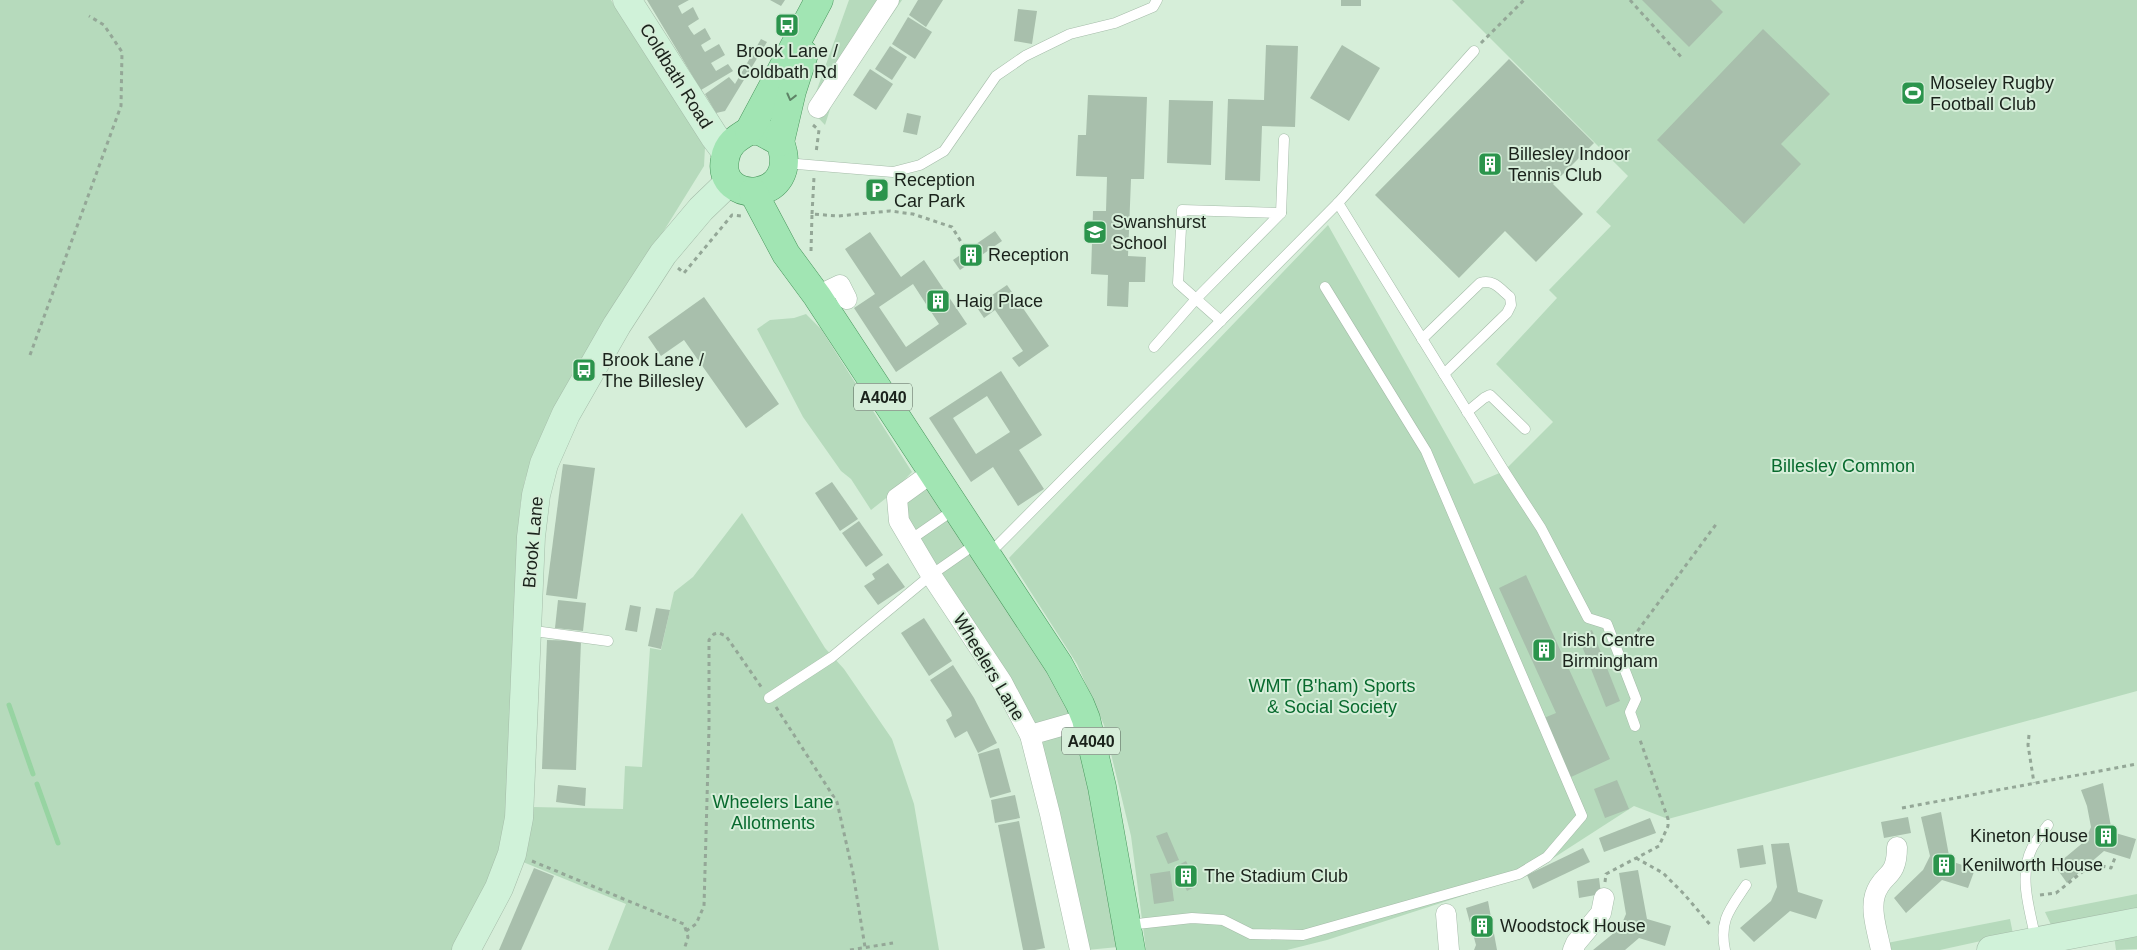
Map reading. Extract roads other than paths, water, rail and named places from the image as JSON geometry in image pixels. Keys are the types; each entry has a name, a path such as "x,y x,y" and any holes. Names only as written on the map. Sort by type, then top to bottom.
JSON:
{"main road":[{"name":"Coldbath Road","path":"627,0 726,152"},
{"path":"749,132 820,0"},
{"path":"792,263 781,201 782,160 760,131 749,132 733,142 726,152 724,164 725,175 743,197 776,184 782,160 792,91 820,0"},
{"name":"Brook Lane","path":"466,950 499,888 512,854 519,818 531,537 536,495 544,464 566,414 583,383 617,325 663,254 702,209 743,197"},
{"name":"A4040","path":"743,197 817,296 1059,665 1086,718 1102,787 1129,937"},
{"path":"1992,950 2036,940 2081,941 2137,922"}],"street":[{"path":"818,108 890,0"},
{"path":"817,296 840,286 847,299"},
{"name":"Wheelers Lane","path":"933,472 897,498 899,521 931,575 1002,682 1030,735 1050,814 1080,950"},
{"path":"1030,735 1086,718"},
{"path":"1881,950 1874,914 1874,897 1897,861 1896,846"},
{"path":"1573,950 1576,943 1601,912 1604,898"},
{"path":"1446,914 1448,950"}],"lane":[{"path":"782,160 893,172 920,166 944,151 996,76 1025,56 1070,34 1115,23 1153,7 1157,0"},
{"path":"769,698 832,657 931,575 983,549 1221,322 1338,203 1474,51"},
{"path":"1154,347 1196,298 1281,213 1284,139"},
{"path":"1338,203 1541,528 1588,618 1607,624 1636,699 1630,712 1635,726"},
{"path":"1221,322 1178,284 1182,210 1281,213"},
{"path":"1422,339 1480,283 1494,283 1510,297 1511,305 1507,313 1444,374"},
{"path":"1129,937 1192,918 1223,920 1251,934 1303,935 1518,874 1547,857 1582,816 1426,451 1325,287"},
{"path":"1467,412 1490,395 1525,429"},
{"path":"910,540 957,508"},
{"path":"526,630 608,640"},
{"path":"2036,940 2025,882 2027,863 2032,848 2048,825"},
{"path":"1725,950 1722,932 1725,917 1746,885"}],"waterway":[{"path":"9,705 33,774"},
{"path":"37,784 58,843"}],"place":[{"name":"Brook Lane / Coldbath Rd","path":"787,25"},
{"name":"Moseley Rugby Football Club","path":"1913,93"},
{"name":"Billesley Indoor Tennis Club","path":"1490,164"},
{"name":"Reception Car Park","path":"877,190"},
{"name":"Swanshurst School","path":"1095,232"},
{"name":"Reception","path":"971,255"},
{"name":"Haig Place","path":"938,301"},
{"name":"Brook Lane / The Billesley","path":"584,370"},
{"name":"Irish Centre Birmingham","path":"1544,650"},
{"name":"Kineton House","path":"2106,836"},
{"name":"Kenilworth House","path":"1944,865"},
{"name":"The Stadium Club","path":"1186,876"},
{"name":"Woodstock House","path":"1482,926"}],"park label":[{"name":"Billesley Common","path":"1843,466"},
{"name":"WMT (B'ham) Sports & Social Society","path":"1332,696"},
{"name":"Wheelers Lane Allotments","path":"773,812"}]}
